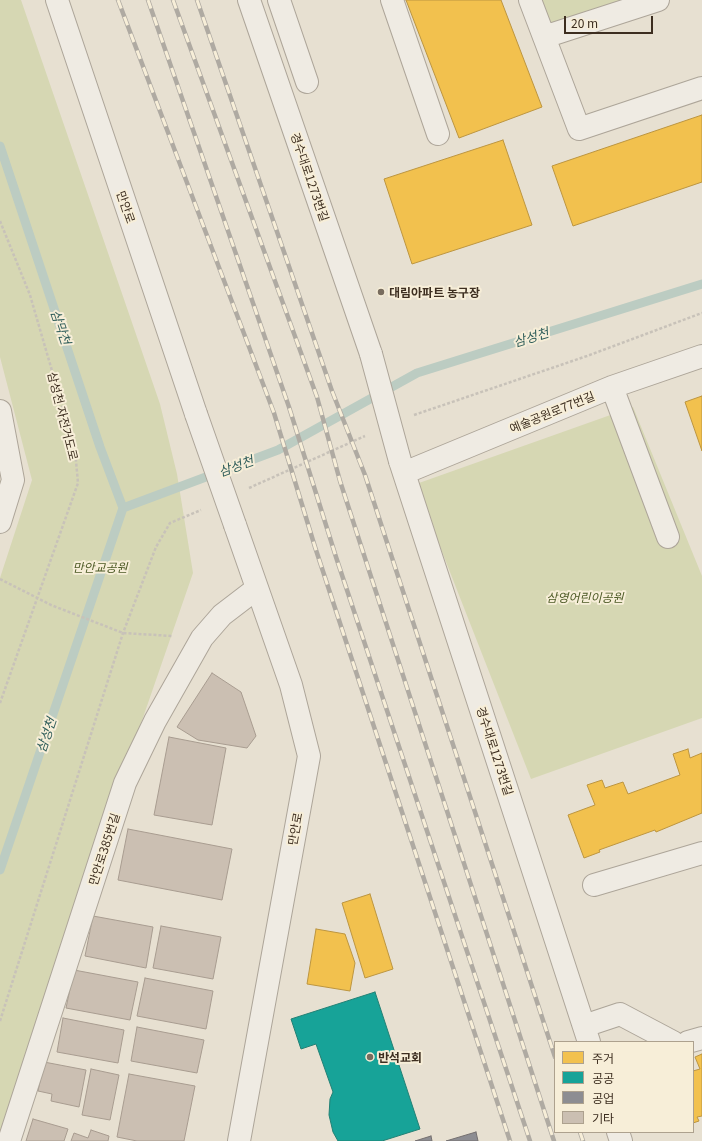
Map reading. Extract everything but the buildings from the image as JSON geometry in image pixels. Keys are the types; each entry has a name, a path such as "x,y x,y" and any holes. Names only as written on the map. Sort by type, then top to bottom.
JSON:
{"street":[{"name":"만안로","path":"57,0 196,414 256,589 291,684 309,756 239,1141"},
{"name":"경수대로1273번길","path":"249,0 371,354 402,467 587,1034"},
{"path":"279,0 307,82"},
{"path":"392,0 438,134"},
{"path":"530,0 579,130 702,88"},
{"path":"544,36 658,0"},
{"name":"예술공원로77번길","path":"402,467 612,387 702,356"},
{"path":"612,387 668,537"},
{"path":"0,411 13,480 0,522"},
{"name":"만안로385번길","path":"9,1141 125,783 155,721 202,638 222,615 256,589"},
{"path":"594,885 702,853"},
{"path":"587,1034 620,1014 671,1041"},
{"path":"692,1041 702,1038"}],"path":[{"name":"삼성천 자전거도로","path":"0,221 30,295 75,450 78,483 0,703"},
{"path":"0,579 51,605 104,627 123,633 202,638"},
{"path":"0,1021 123,633"}],"green space":[{"name":"만안교공원","path":"0,0 21,0 160,404 177,474 193,573 0,1131 0,578 32,480 0,357"},
{"path":"530,0 658,0 544,37"},
{"name":"삼영어린이공원","path":"633,407 702,576 702,718 531,779 421,498 419,483"}],"waterway":[{"name":"삼막천","path":"0,146 100,447 123,508"},
{"name":"삼성천","path":"0,870 123,508 278,450 417,373 702,284"}],"railway":[{"path":"118,0 274,413 315,547 510,1141"},
{"path":"148,0 289,407 336,557 530,1141"},
{"path":"173,0 317,397 340,481 554,1141"},
{"path":"197,0 332,391 365,475 554,1054"},
{"path":"580,1133 583,1141"}],"place":[{"name":"대림아파트 농구장","path":"381,292"},
{"name":"반석교회","path":"370,1057"}]}
